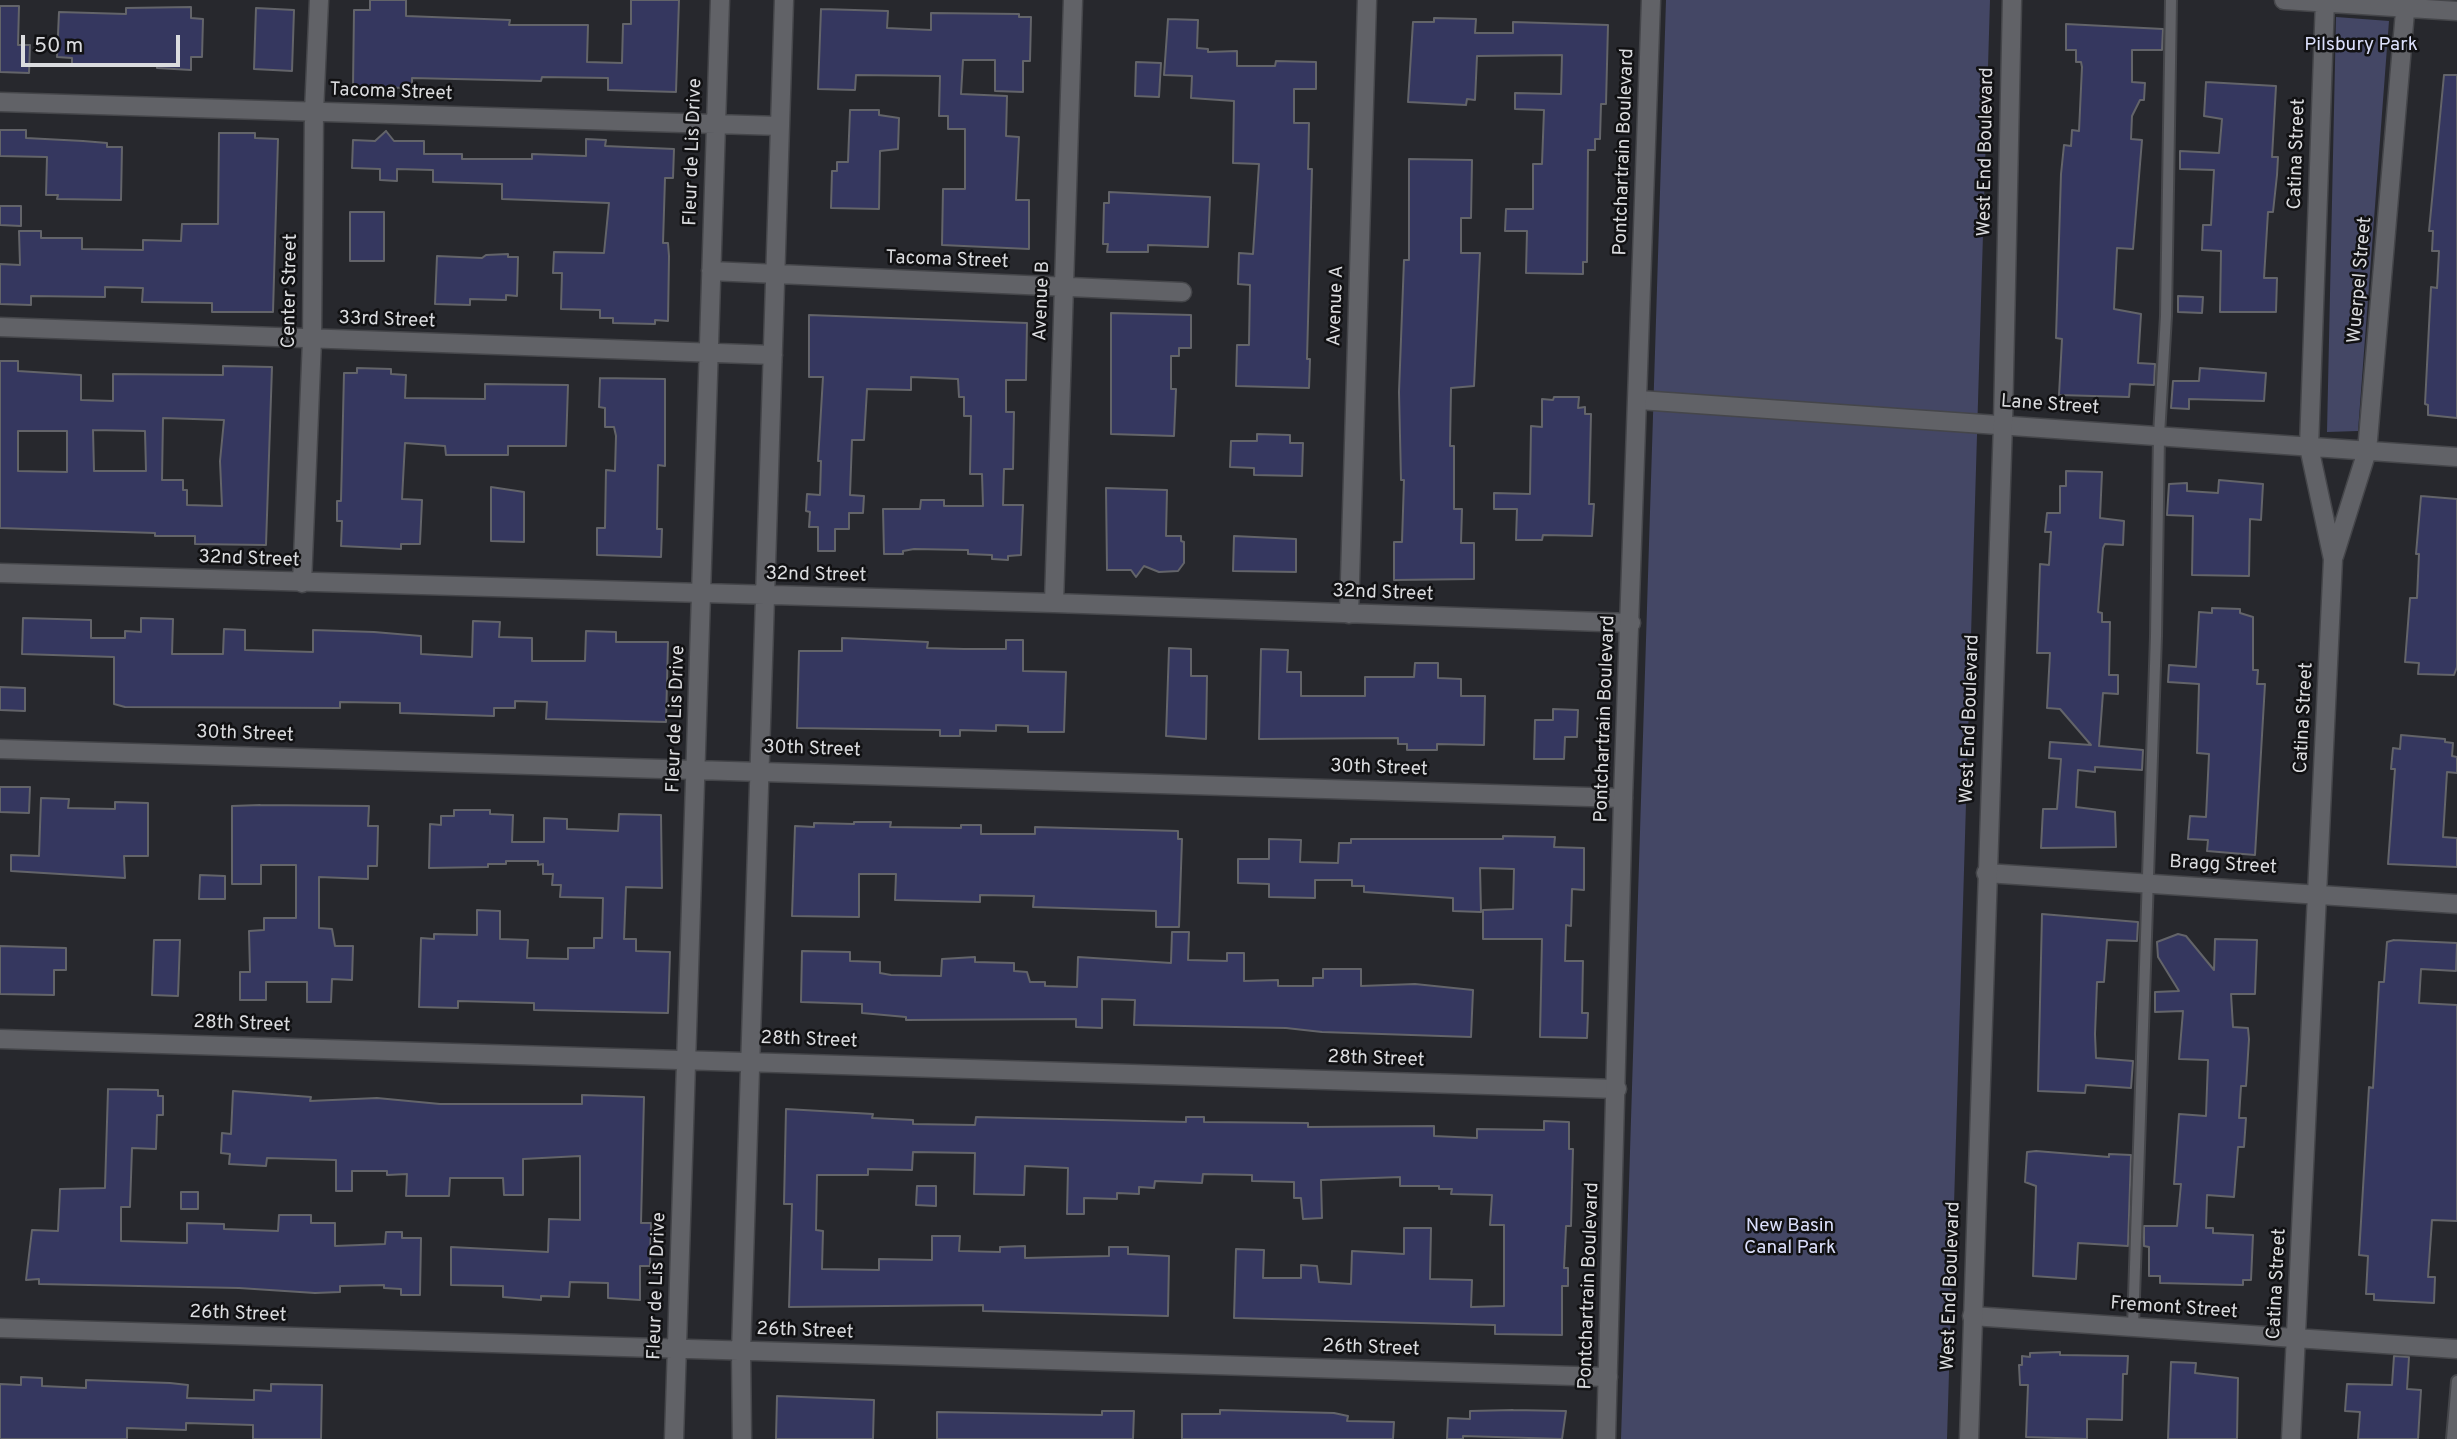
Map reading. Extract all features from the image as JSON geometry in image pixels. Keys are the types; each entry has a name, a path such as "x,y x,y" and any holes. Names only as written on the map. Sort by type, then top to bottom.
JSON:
{"street":[{"name":"Center Street","path":"302,583 312,340 314,112 319,0"},
{"name":"Fleur de Lis Drive","path":"674,1439 720,0"},
{"path":"742,1439 741,1352 784,0"},
{"name":"Avenue B","path":"1054,603 1073,0"},
{"name":"Avenue A","path":"1349,614 1367,0"},
{"name":"Pontchartrain Boulevard","path":"1606,1439 1623,797 1651,0"},
{"name":"West End Boulevard","path":"1969,1439 2003,424 2012,0"},
{"path":"2284,0 2405,4 2457,11"},
{"name":"Catina Street","path":"2291,1439 2333,559 2309,446 2325,1"},
{"name":"Wuerpel Street","path":"2333,559 2367,451 2405,4"},
{"name":"Tacoma Street","path":"0,102 780,126"},
{"name":"Tacoma Street","path":"711,271 1182,292"},
{"name":"33rd Street","path":"0,327 773,355"},
{"name":"Lane Street","path":"1639,400 2457,457"},
{"name":"32nd Street","path":"0,573 1054,603 1631,623"},
{"name":"30th Street","path":"0,749 1623,797"},
{"name":"Bragg Street","path":"1986,873 2457,904"},
{"name":"28th Street","path":"0,1039 751,1060 1617,1089"},
{"name":"Fremont Street","path":"1972,1316 2457,1349"},
{"name":"26th Street","path":"0,1328 1608,1377"}],"lane":[{"path":"2133,1327 2159,435 2166,316 2171,0"},
{"path":"2452,1439 2457,1381"}],"green space":[{"name":"New Basin Canal Park","path":"1666,0 1990,0 1947,1439 1621,1439"},
{"name":"Pilsbury Park","path":"2336,17 2389,21 2358,431 2327,432"}],"building":[{"path":"370,0 406,0 406,16 510,20 509,25 588,25 587,62 622,63 623,24 631,24 631,0 679,0 676,92 608,90 608,78 542,77 541,81 412,78 412,88 353,87 354,10 370,10"},
{"path":"0,6 19,6 18,45 30,45 29,73 0,72"},
{"path":"191,7 191,18 203,19 202,57 191,57 191,70 157,68 157,65 72,66 72,58 57,57 59,12 126,14 126,8"},
{"path":"256,8 294,10 292,71 254,69"},
{"path":"821,9 888,11 887,28 931,30 931,13 1019,14 1019,17 1031,17 1030,61 1023,61 1023,92 995,91 995,60 963,60 961,94 1007,96 1006,136 1019,137 1016,200 1029,200 1029,249 942,245 943,189 965,189 965,129 948,129 948,116 939,116 940,76 856,75 855,90 818,89"},
{"path":"1434,18 1476,19 1475,33 1513,33 1513,22 1608,25 1606,104 1601,104 1600,139 1595,139 1595,150 1588,150 1587,262 1583,262 1583,274 1526,273 1527,231 1505,231 1506,209 1533,209 1533,164 1542,164 1544,110 1515,109 1515,93 1561,94 1562,55 1477,56 1475,100 1467,99 1466,105 1408,102 1413,22 1434,22"},
{"path":"1168,19 1198,20 1197,48 1208,49 1208,52 1237,51 1237,66 1275,66 1276,61 1316,62 1316,89 1294,89 1294,123 1309,123 1308,169 1312,169 1307,359 1310,359 1309,388 1236,386 1237,345 1249,345 1250,285 1238,284 1239,253 1253,254 1259,164 1233,163 1234,101 1191,98 1192,76 1164,75"},
{"path":"2066,24 2163,29 2162,50 2132,50 2132,82 2145,83 2144,100 2140,100 2132,116 2131,139 2142,140 2133,249 2117,248 2114,309 2141,314 2138,363 2155,364 2154,385 2130,384 2129,397 2059,395 2062,339 2056,338 2061,174 2064,145 2071,146 2072,130 2079,131 2082,67 2081,62 2076,62 2076,50 2066,50"},
{"path":"1136,62 1161,63 1159,97 1135,96"},
{"path":"2444,75 2457,75 2457,418 2428,415 2428,405 2425,404 2431,287 2437,288 2439,251 2432,251 2433,231 2429,231"},
{"path":"2206,82 2276,86 2272,157 2278,157 2277,175 2273,212 2268,212 2264,278 2277,278 2276,312 2220,312 2221,251 2202,250 2203,225 2211,225 2214,170 2180,169 2180,151 2219,153 2222,119 2204,116"},
{"path":"850,110 879,110 879,115 899,118 898,149 880,151 879,209 831,208 832,171 837,171 837,162 848,162"},
{"path":"0,130 26,130 26,138 107,143 107,147 122,147 121,200 57,199 58,195 46,195 47,157 0,156"},
{"path":"386,131 394,141 424,141 424,154 462,154 462,159 532,159 532,154 586,156 586,139 606,140 605,146 674,149 673,178 665,178 663,243 668,243 669,256 668,321 655,320 655,324 613,323 613,318 600,318 600,310 561,309 562,273 553,273 554,252 604,253 609,203 502,199 502,184 433,182 433,170 397,169 397,181 380,180 380,169 352,168 353,140 375,141"},
{"path":"219,133 255,133 255,138 278,139 273,312 212,312 212,303 142,302 143,288 105,287 105,297 31,296 31,305 0,304 0,264 20,265 19,231 41,231 41,238 82,238 82,249 143,250 143,240 181,241 182,224 218,224"},
{"path":"1409,159 1472,160 1471,218 1461,218 1461,253 1480,253 1474,386 1451,388 1450,446 1454,446 1454,509 1462,509 1461,543 1474,543 1474,579 1394,580 1394,542 1402,542 1404,480 1401,480 1399,392 1404,260 1409,260"},
{"path":"1109,192 1210,197 1208,247 1148,245 1148,252 1107,252 1108,244 1103,244 1104,203 1109,203"},
{"path":"0,206 21,206 21,226 0,225"},
{"path":"350,212 384,212 384,261 350,261"},
{"path":"508,254 508,257 518,257 517,296 506,295 506,300 470,299 470,305 435,304 437,256 482,258 486,255"},
{"path":"2178,296 2203,297 2202,313 2178,312"},
{"path":"1111,313 1191,315 1191,348 1179,348 1179,356 1171,356 1171,389 1176,389 1174,436 1111,434"},
{"path":"809,315 1027,323 1026,380 1006,380 1006,412 1014,412 1013,469 1004,469 1003,505 1023,505 1021,555 1008,556 1008,560 992,559 992,555 968,554 968,550 914,549 903,551 903,554 884,554 883,509 920,509 921,500 944,500 944,506 983,506 982,474 970,474 971,416 964,416 964,397 959,397 958,379 911,377 911,390 867,389 864,440 852,440 850,495 864,496 863,513 849,513 849,529 835,529 835,551 818,551 818,527 809,527 810,512 806,511 807,494 820,495 821,461 818,461 823,377 809,377"},
{"path":"0,361 18,361 18,371 81,375 81,400 113,401 113,374 223,375 223,366 272,367 266,545 195,544 195,536 155,536 155,533 0,528","holes":["163,418 224,420 220,461 222,506 187,505 187,490 183,490 183,480 162,480","93,430 145,431 146,471 94,471","18,431 67,431 67,472 18,471"]},
{"path":"357,368 391,369 391,374 406,375 405,398 485,399 485,384 568,385 566,446 508,446 508,455 446,455 445,446 405,443 402,499 422,500 420,544 401,544 401,549 341,546 342,521 337,521 337,501 341,501 344,373 357,373"},
{"path":"2200,368 2266,373 2264,401 2189,399 2189,409 2171,408 2173,381 2199,381"},
{"path":"600,378 665,379 665,466 658,465 657,529 662,529 661,557 597,555 597,528 605,528 606,470 615,471 616,436 614,427 605,427 605,408 599,407"},
{"path":"1554,397 1579,397 1578,408 1585,407 1585,414 1591,414 1589,504 1594,504 1592,536 1543,535 1542,540 1516,540 1517,509 1494,509 1494,493 1530,494 1531,426 1542,427 1542,399 1553,400"},
{"path":"1257,434 1290,435 1290,443 1303,443 1302,476 1254,475 1254,468 1230,467 1231,441 1257,441"},
{"path":"2066,471 2102,472 2100,518 2124,521 2123,545 2105,544 2103,548 2098,612 2102,613 2102,622 2110,622 2109,675 2118,675 2118,694 2103,693 2099,746 2143,750 2142,770 2095,767 2095,772 2078,770 2076,807 2115,812 2116,847 2041,848 2043,809 2057,809 2061,759 2049,758 2050,742 2091,745 2060,709 2047,708 2050,653 2037,653 2040,564 2049,565 2051,532 2045,532 2047,513 2060,513 2060,486 2066,486"},
{"path":"2219,480 2263,484 2261,520 2250,519 2249,576 2192,575 2193,516 2167,515 2169,484 2187,483 2187,491 2218,493"},
{"path":"491,487 524,492 524,542 491,541"},
{"path":"1106,488 1167,490 1166,536 1181,536 1181,541 1184,542 1184,563 1178,571 1159,572 1144,566 1136,577 1131,570 1107,570"},
{"path":"2421,496 2457,499 2457,667 2454,675 2418,674 2419,663 2405,662 2410,598 2417,598 2419,554 2416,554"},
{"path":"1234,536 1296,539 1296,572 1233,571"},
{"path":"2212,608 2240,609 2240,613 2253,617 2253,670 2258,670 2257,684 2265,684 2255,855 2207,851 2208,840 2188,839 2190,816 2206,817 2209,754 2197,753 2199,684 2168,682 2169,665 2196,667 2199,612 2212,613"},
{"path":"23,618 91,620 91,638 125,638 125,631 141,632 141,618 173,619 172,654 223,654 224,629 245,630 245,650 313,652 313,630 421,636 421,654 472,657 473,621 500,622 499,637 532,638 532,661 585,661 586,631 616,632 616,642 668,642 666,722 546,719 547,702 515,701 515,708 494,708 494,716 400,713 400,703 340,702 340,708 125,707 114,704 114,657 22,654"},
{"path":"842,638 928,642 927,648 964,649 1006,649 1006,640 1023,640 1023,671 1066,672 1064,732 1028,732 1028,726 996,725 996,731 960,730 960,736 940,736 940,730 797,728 799,651 842,651"},
{"path":"1169,648 1191,649 1191,676 1207,676 1206,739 1166,736"},
{"path":"1261,649 1288,650 1287,672 1301,672 1301,696 1365,696 1365,677 1414,677 1415,663 1438,663 1438,678 1461,679 1461,696 1485,696 1484,745 1437,744 1437,750 1407,750 1407,744 1398,744 1398,738 1259,739"},
{"path":"0,687 25,688 25,711 0,710"},
{"path":"1553,709 1578,710 1577,737 1565,737 1564,759 1534,759 1535,720 1553,720"},
{"path":"2401,735 2445,739 2445,742 2453,743 2452,756 2457,757 2457,773 2447,772 2443,837 2457,838 2457,867 2388,864 2395,769 2391,769 2393,748 2400,749"},
{"path":"0,787 30,787 29,813 0,812"},
{"path":"41,798 69,799 68,808 115,809 115,802 148,803 148,856 124,856 125,878 11,871 11,855 39,856"},
{"path":"232,806 369,806 368,826 378,826 377,866 368,866 368,879 319,877 319,928 332,929 335,946 353,946 352,980 332,979 331,1002 307,1002 307,982 266,982 266,1000 240,1000 240,972 250,972 249,931 264,930 264,918 296,918 296,865 261,865 261,884 232,884"},
{"path":"454,810 490,810 490,814 513,815 512,842 544,842 544,818 567,819 567,829 618,831 619,814 661,815 662,888 626,887 624,939 636,939 636,951 670,952 668,1013 534,1010 534,1003 458,1001 458,1008 419,1007 421,938 434,939 434,934 477,935 477,910 500,911 500,939 528,940 527,958 568,959 568,948 594,948 594,938 602,938 603,898 560,897 561,885 552,885 553,874 543,874 543,864 538,865 538,861 506,861 506,864 488,864 488,867 429,868 430,824 441,825 441,816 454,816"},
{"path":"891,822 890,827 961,828 961,825 981,825 981,834 1035,834 1035,827 1178,831 1178,839 1182,839 1179,927 1156,927 1156,911 1033,907 1034,896 980,895 980,902 895,900 896,874 859,874 859,917 792,916 795,826 814,827 814,823"},
{"path":"1503,836 1555,837 1554,847 1584,848 1584,890 1572,889 1571,926 1566,925 1565,961 1583,961 1582,1013 1588,1013 1587,1038 1540,1037 1542,939 1483,939 1483,910 1513,909 1514,869 1480,868 1481,912 1453,911 1453,898 1364,892 1364,886 1352,886 1352,880 1315,880 1315,898 1269,897 1269,884 1238,883 1238,859 1269,859 1269,839 1301,840 1300,862 1338,863 1339,843 1351,843 1351,839 1503,839"},
{"path":"200,875 225,876 225,899 199,899"},
{"path":"2042,914 2138,922 2137,941 2107,940 2104,982 2097,982 2096,1058 2133,1061 2131,1088 2086,1085 2085,1093 2038,1091"},
{"path":"1172,932 1189,932 1188,960 1227,961 1227,953 1244,953 1244,981 1278,980 1278,986 1313,986 1313,978 1323,978 1323,969 1361,969 1361,986 1415,984 1473,990 1471,1037 1322,1032 1286,1028 1134,1025 1135,1000 1102,999 1102,1028 1076,1027 1076,1019 906,1020 906,1017 862,1013 862,1004 801,1002 802,951 850,952 850,961 880,962 880,973 891,975 941,976 942,959 975,957 975,962 1014,963 1014,971 1027,972 1030,982 1045,982 1045,986 1077,987 1078,957 1171,963"},
{"path":"2178,934 2186,936 2214,970 2215,939 2257,940 2255,994 2231,994 2233,1027 2248,1028 2249,1039 2246,1086 2241,1086 2239,1118 2246,1118 2244,1147 2238,1147 2234,1197 2207,1195 2206,1228 2213,1228 2213,1233 2253,1235 2251,1280 2243,1280 2243,1285 2160,1283 2160,1276 2149,1276 2149,1247 2144,1246 2144,1226 2177,1226 2181,1184 2174,1184 2179,1114 2206,1116 2208,1060 2179,1059 2183,1011 2155,1012 2155,992 2179,991 2158,957 2157,942"},
{"path":"154,940 180,940 178,996 152,995"},
{"path":"2387,942 2457,943 2456,971 2421,969 2419,1003 2457,1005 2457,1221 2432,1220 2428,1277 2435,1277 2434,1303 2374,1300 2374,1294 2366,1294 2368,1256 2359,1255 2369,1087 2373,1088 2379,982 2384,982"},
{"path":"0,946 66,948 66,970 54,970 54,995 0,994"},
{"path":"108,1089 158,1090 158,1096 163,1096 163,1115 157,1115 156,1149 132,1148 130,1207 121,1207 121,1241 187,1243 187,1223 224,1224 224,1229 278,1231 279,1215 311,1215 311,1223 335,1223 335,1246 385,1244 386,1232 402,1232 402,1238 421,1238 420,1295 401,1295 401,1289 384,1288 384,1285 340,1286 340,1292 315,1293 239,1288 39,1284 39,1279 26,1280 32,1230 58,1231 60,1189 105,1188"},
{"path":"233,1091 311,1097 310,1101 377,1098 440,1104 582,1104 582,1095 644,1097 641,1223 651,1223 650,1266 640,1266 640,1300 608,1298 608,1283 570,1282 569,1297 541,1296 541,1300 503,1297 503,1286 451,1285 451,1247 548,1252 549,1219 580,1220 580,1156 523,1159 523,1195 504,1195 503,1178 450,1178 449,1196 406,1196 407,1174 387,1175 387,1171 352,1171 352,1191 336,1191 336,1160 267,1158 266,1166 229,1164 230,1154 221,1153 222,1133 231,1134"},
{"path":"786,1109 873,1114 872,1118 913,1120 913,1124 975,1125 976,1117 1186,1122 1186,1117 1204,1117 1204,1122 1308,1123 1308,1127 1434,1126 1434,1136 1477,1138 1477,1129 1544,1130 1544,1121 1569,1122 1569,1149 1573,1149 1571,1226 1566,1226 1564,1268 1568,1268 1568,1286 1562,1286 1562,1335 1495,1334 1495,1325 1234,1318 1236,1249 1264,1250 1263,1278 1301,1278 1301,1265 1317,1266 1319,1282 1351,1284 1352,1251 1404,1254 1404,1228 1431,1228 1430,1279 1472,1280 1471,1307 1504,1306 1504,1225 1490,1225 1492,1195 1451,1194 1452,1189 1439,1189 1439,1186 1400,1186 1400,1177 1321,1180 1322,1218 1303,1219 1301,1198 1294,1198 1294,1182 1252,1181 1252,1175 1203,1174 1202,1183 1155,1181 1154,1188 1139,1187 1139,1194 1117,1193 1117,1199 1084,1198 1084,1214 1067,1214 1068,1168 1025,1166 1024,1195 974,1194 975,1153 913,1152 912,1170 868,1169 868,1175 817,1175 816,1230 823,1231 822,1269 879,1270 879,1259 932,1260 932,1236 960,1236 959,1251 1000,1252 1000,1247 1025,1246 1025,1258 1109,1256 1109,1247 1128,1247 1128,1254 1169,1256 1168,1316 983,1311 983,1305 789,1307 792,1204 784,1204"},
{"path":"2027,1152 2109,1157 2109,1154 2131,1155 2128,1246 2078,1243 2076,1279 2033,1276 2036,1186 2025,1182"},
{"path":"917,1186 936,1186 936,1206 916,1205"},
{"path":"181,1192 198,1192 198,1209 181,1209"},
{"path":"2060,1352 2060,1355 2128,1356 2127,1374 2123,1374 2122,1420 2087,1419 2087,1439 2026,1437 2028,1385 2020,1385 2019,1365 2022,1365 2022,1356 2030,1357 2030,1353"},
{"path":"2394,1356 2409,1357 2407,1389 2421,1390 2418,1439 2358,1439 2360,1412 2345,1411 2347,1384 2392,1385"},
{"path":"2171,1362 2196,1363 2195,1373 2238,1378 2237,1439 2168,1439"},
{"path":"21,1377 42,1378 42,1386 86,1388 86,1380 170,1383 188,1385 187,1398 254,1400 254,1390 271,1391 271,1384 322,1385 321,1439 253,1439 253,1425 186,1423 186,1430 127,1428 127,1439 0,1439 0,1384 21,1385"},
{"path":"777,1396 874,1400 873,1439 776,1439"},
{"path":"1220,1410 1334,1413 1348,1416 1347,1421 1394,1422 1393,1439 1182,1439 1182,1414 1220,1414"},
{"path":"1102,1411 1134,1411 1133,1439 937,1439 937,1412 1102,1415"},
{"path":"1470,1411 1566,1411 1562,1439 1463,1436 1463,1439 1447,1439 1448,1418 1470,1419"}]}
